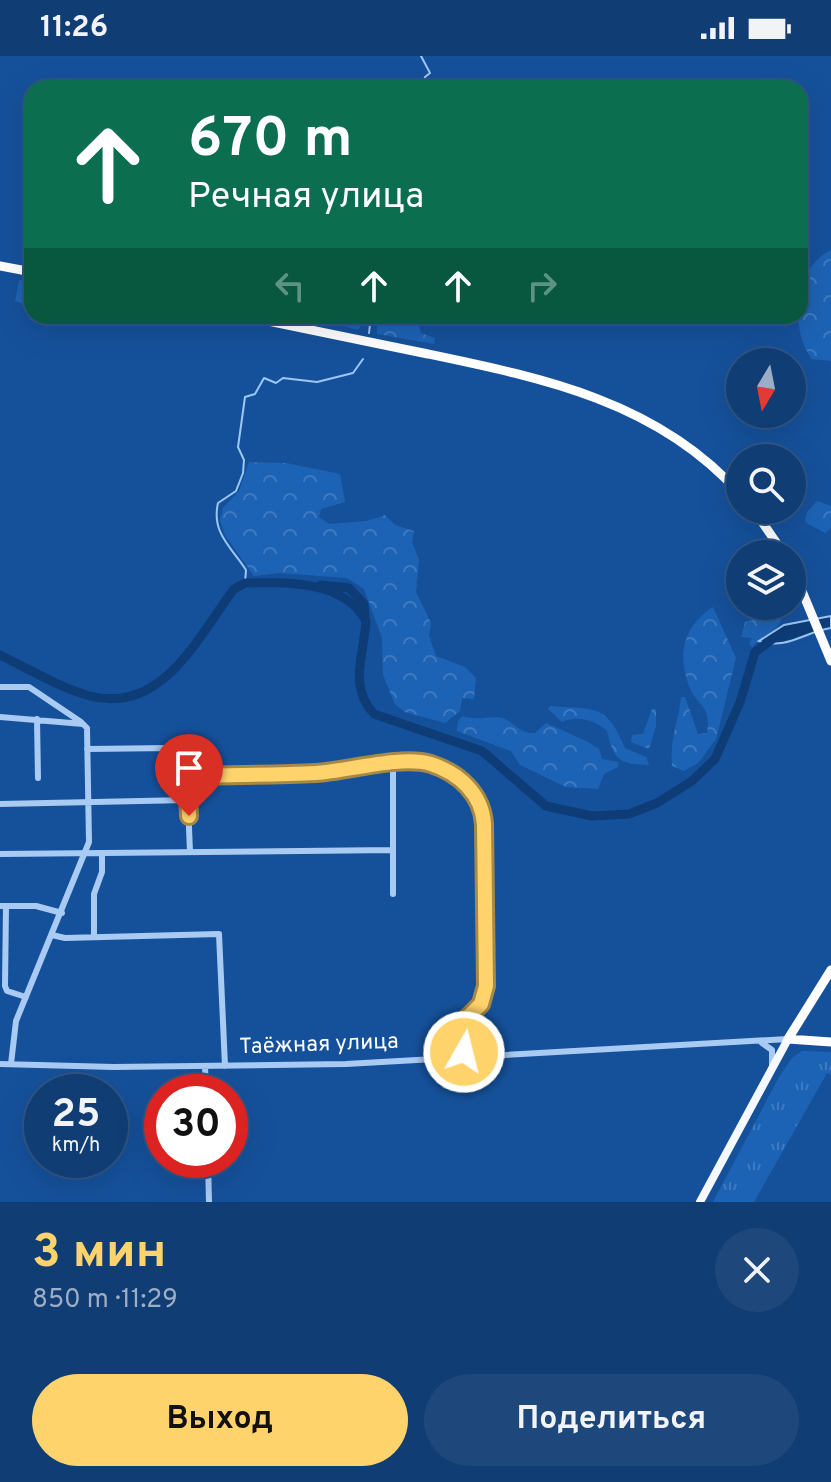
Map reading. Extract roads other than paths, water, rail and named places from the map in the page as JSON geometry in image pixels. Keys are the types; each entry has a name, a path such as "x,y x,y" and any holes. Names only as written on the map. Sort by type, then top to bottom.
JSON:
{"highway":[{"path":"0,266 24,270"},
{"path":"281,324 472,364 589,394 631,411 675,437 726,479"},
{"path":"806,596 831,661"},
{"path":"788,1039 831,970"},
{"path":"805,1011 805,1033 819,1040"},
{"name":"Таёжная улица","path":"788,1039 831,1042"}],"main road":[{"path":"700,1202 788,1039"}],"street":[{"path":"0,687 29,687 84,725 89,802 89,837 85,852 13,1028 11,1064"},
{"path":"0,717 84,725"},
{"path":"37,719 38,778"},
{"path":"87,749 172,748 186,755 190,852"},
{"path":"187,776 271,774 427,763 452,774 472,791 482,809 486,986 481,1004 466,1019 464,1059"},
{"path":"393,764 393,894"},
{"path":"0,804 188,800"},
{"path":"0,854 393,850"},
{"path":"94,937 94,894 102,875 102,854"},
{"path":"26,997 7,991 5,986 3,906 36,906 62,913"},
{"path":"52,935 219,934 225,1066"},
{"name":"Таёжная улица","path":"0,1064 225,1066 464,1059 788,1039"},
{"path":"751,1041 771,1047 772,1067"},
{"path":"205,1066 205,1074"},
{"path":"208,1178 209,1202"}],"waterway":[{"path":"421,56 430,73 424,80"},
{"path":"369,333 370,324"},
{"path":"245,583 246,570 224,540 217,523 218,503 236,491 243,473 244,460 238,447 245,397 255,394 264,378 276,383 283,378 317,382 353,373 363,359"},
{"path":"0,655 79,693 116,699 138,694 158,683 176,667 234,589 245,583 312,586 343,598 366,621 360,681 366,703 374,714 482,751 546,806 592,816 629,814 657,803 692,781 715,759 740,702 755,652 774,638"},
{"path":"321,585 349,588 364,604 365,617"}]}
